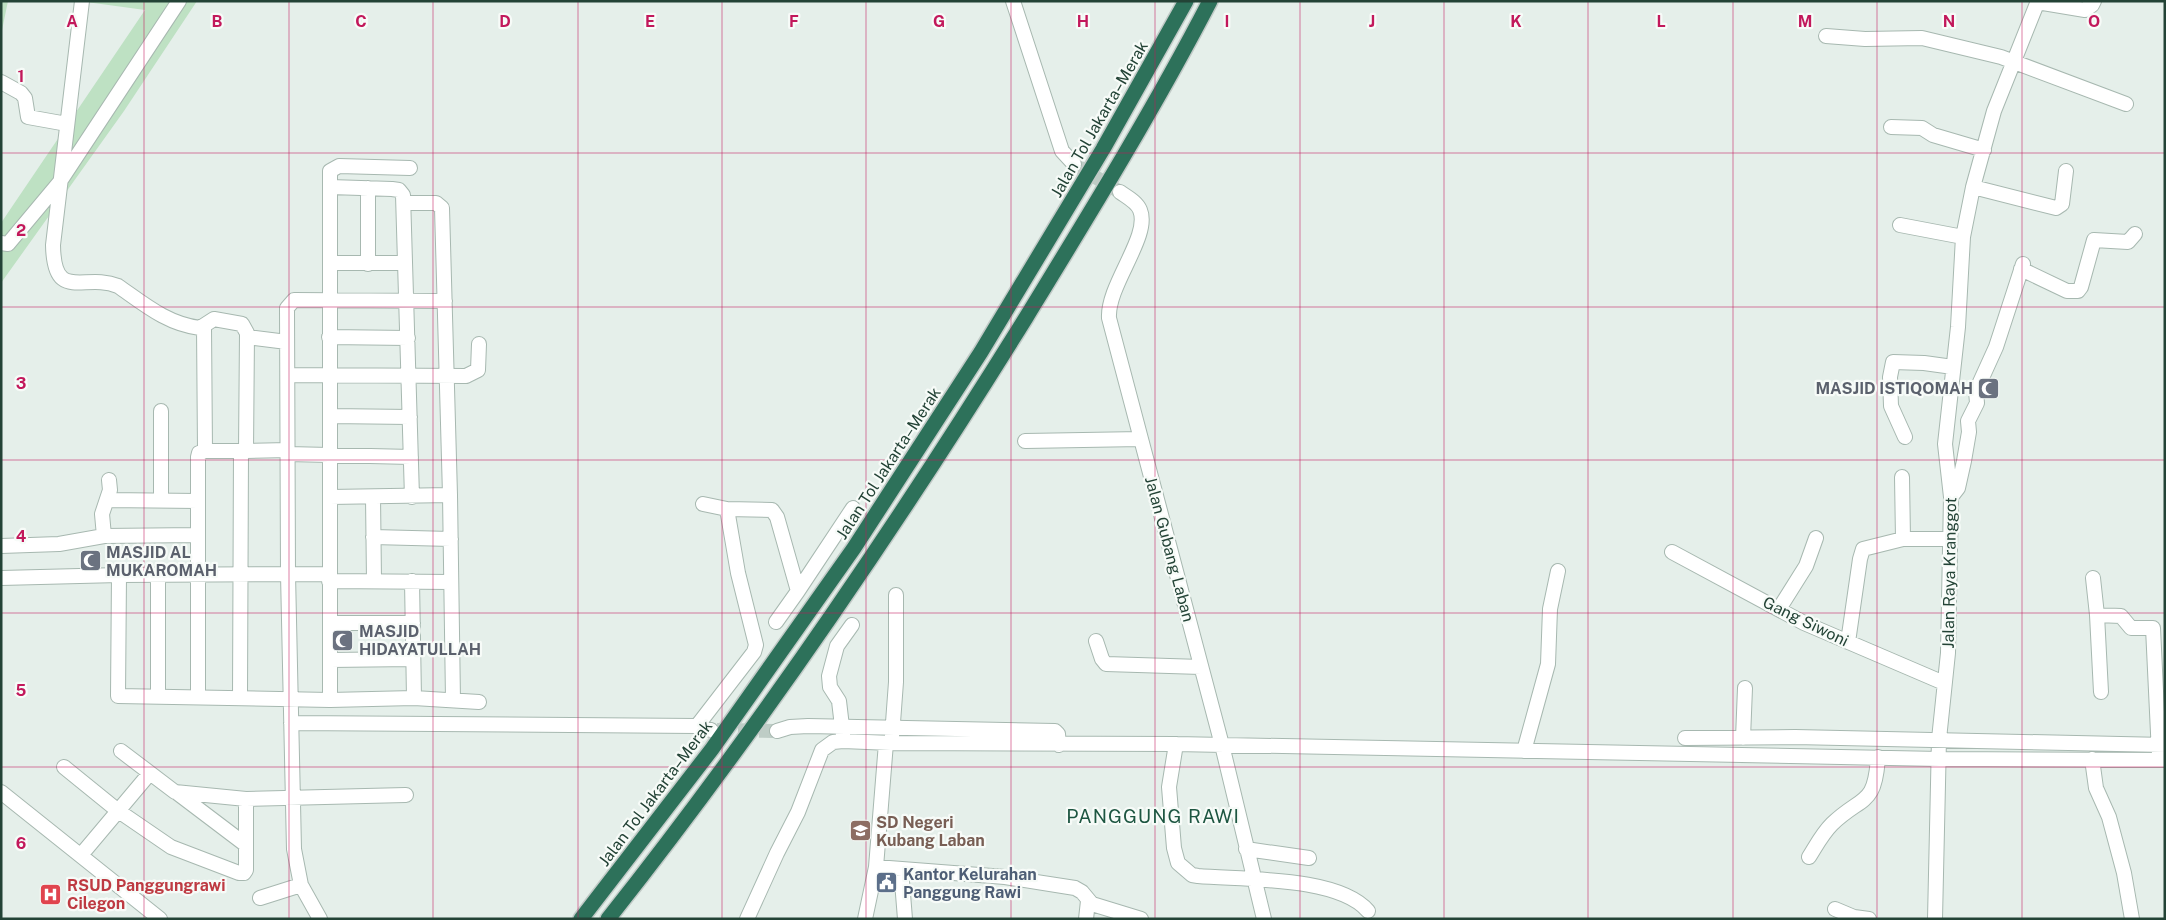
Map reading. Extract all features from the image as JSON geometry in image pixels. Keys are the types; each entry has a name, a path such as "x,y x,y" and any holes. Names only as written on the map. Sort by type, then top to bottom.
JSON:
{"highway":[{"name":"Jalan Tol Jakarta–Merak","path":"581,919 712,749 854,548 982,352 1103,149 1186,1"},
{"path":"608,919 739,746 833,612 961,423 1090,212 1210,1"}],"street":[{"path":"82,1 56,212 53,264 56,272 63,279 76,283 112,283 168,320 180,325 204,327 214,319 242,324 246,328 240,574 240,698"},
{"path":"4,247 59,183 179,1"},
{"path":"1013,1 1062,152 1074,164"},
{"path":"2038,2 2085,10 2094,1"},
{"name":"Jalan Raya Kranggot","path":"1935,919 1940,749 1948,653 1949,539 1952,497 1945,444 1963,237 1973,187 1994,111 2038,2"},
{"path":"1826,36 1859,39 1922,38 2001,57 2126,104"},
{"path":"1,82 21,93 28,117 66,124"},
{"path":"1891,127 1922,128 1933,135 1984,150"},
{"path":"330,700 330,171 333,167 410,168"},
{"path":"1973,187 2056,208 2062,204 2066,171"},
{"path":"330,187 399,190 405,203 412,496"},
{"path":"368,188 368,264"},
{"name":"Jalan Gubang Laban","path":"1120,192 1133,200 1140,210 1142,223 1137,240 1111,298 1109,318 1202,667 1264,919"},
{"path":"405,203 436,202 442,208 451,538 453,700"},
{"path":"40,204 49,204 56,212"},
{"path":"1900,225 1963,237"},
{"path":"1952,497 1958,488 1969,432 1968,421 1977,403 1976,391 1996,347 2022,266 2067,291 2078,291 2081,287 2094,240 2128,242 2135,234"},
{"path":"330,263 405,264"},
{"path":"320,919 301,885 294,849 288,574 287,308 291,302 445,300"},
{"path":"204,327 205,450"},
{"path":"247,337 287,342"},
{"path":"329,337 408,338"},
{"path":"288,375 466,376 478,370 479,344"},
{"path":"1905,437 1891,406 1890,377 1893,362 1924,363 1953,368"},
{"path":"160,411 161,500"},
{"path":"330,416 410,417"},
{"path":"1025,441 1141,439"},
{"path":"198,697 197,535 199,453 205,450 411,457"},
{"path":"1902,477 1903,539"},
{"path":"104,536 102,514 110,490 109,480"},
{"path":"330,497 450,495"},
{"path":"373,497 374,580"},
{"path":"107,500 198,500"},
{"path":"703,504 727,509 773,511 777,517 798,591"},
{"path":"776,622 853,508"},
{"path":"695,726 756,648 753,624 738,573 727,509"},
{"path":"1,546 59,544 104,536 197,535"},
{"path":"373,538 451,538"},
{"path":"1779,609 1806,566 1816,538"},
{"path":"1848,642 1861,552 1867,547 1903,539 1949,539"},
{"name":"Gang Siwoni","path":"1672,552 1779,609 1848,642 1944,683"},
{"path":"1524,751 1548,664 1550,609 1558,572"},
{"path":"1,578 158,574 288,574 374,580 451,582"},
{"path":"158,574 158,697"},
{"path":"119,576 117,694 120,697 330,700 414,698 479,702"},
{"path":"2094,578 2100,692"},
{"path":"412,581 414,698"},
{"path":"865,919 876,867 891,736 896,682 896,594"},
{"path":"2096,615 2121,616 2131,628 2150,626 2154,631 2161,753"},
{"path":"331,623 413,623"},
{"path":"843,732 839,701 830,687 828,676 837,646 852,625"},
{"path":"1096,640 1102,659 1106,664 1202,667"},
{"path":"330,660 413,659"},
{"path":"1743,738 1745,688"},
{"path":"292,728 695,726 711,730"},
{"path":"778,731 796,726 891,736 1059,745 1176,744 1524,751 1794,745 2161,753"},
{"path":"747,919 798,812 822,750 843,732"},
{"path":"1685,738 1743,738 1878,757 1940,749 2092,759 2161,753"},
{"path":"1176,744 1169,787 1174,848 1178,863 1192,875 1296,884 1336,891 1362,905 1368,911"},
{"path":"121,751 246,845"},
{"path":"1809,857 1832,824 1861,804 1872,792 1877,780 1878,757"},
{"path":"2092,759 2097,794 2108,817 2124,873 2132,919"},
{"path":"64,766 117,810 171,847 239,873 244,873 246,870 246,799"},
{"path":"81,855 150,773"},
{"path":"1,792 160,919"},
{"path":"175,792 246,799 406,795"},
{"path":"1246,848 1309,858"},
{"path":"876,867 1005,877 1075,888 1082,892 1090,902 1134,918"},
{"path":"902,869 905,919"},
{"path":"260,898 301,885"},
{"path":"1086,919 1090,902"},
{"path":"1835,909 1854,917 1869,919"}],"green space":[{"path":"1,1 8,1 1,35"},
{"path":"79,1 197,1 124,111 1,283 1,223 145,10"}],"tunnel":[{"path":"1074,164 1120,192"},
{"path":"717,730 777,731"}],"place":[{"name":"MASJID ISTIQOMAH","path":"1989,388"},
{"name":"MASJID AL MUKAROMAH","path":"90,561"},
{"name":"MASJID HIDAYATULLAH","path":"343,640"},
{"name":"SD Negeri Kubang Laban","path":"860,831"},
{"name":"Kantor Kelurahan Panggung Rawi","path":"887,883"},
{"name":"RSUD Panggungrawi Cilegon","path":"51,894"}],"district":[{"name":"PANGGUNG RAWI","path":"1153,816"}]}
